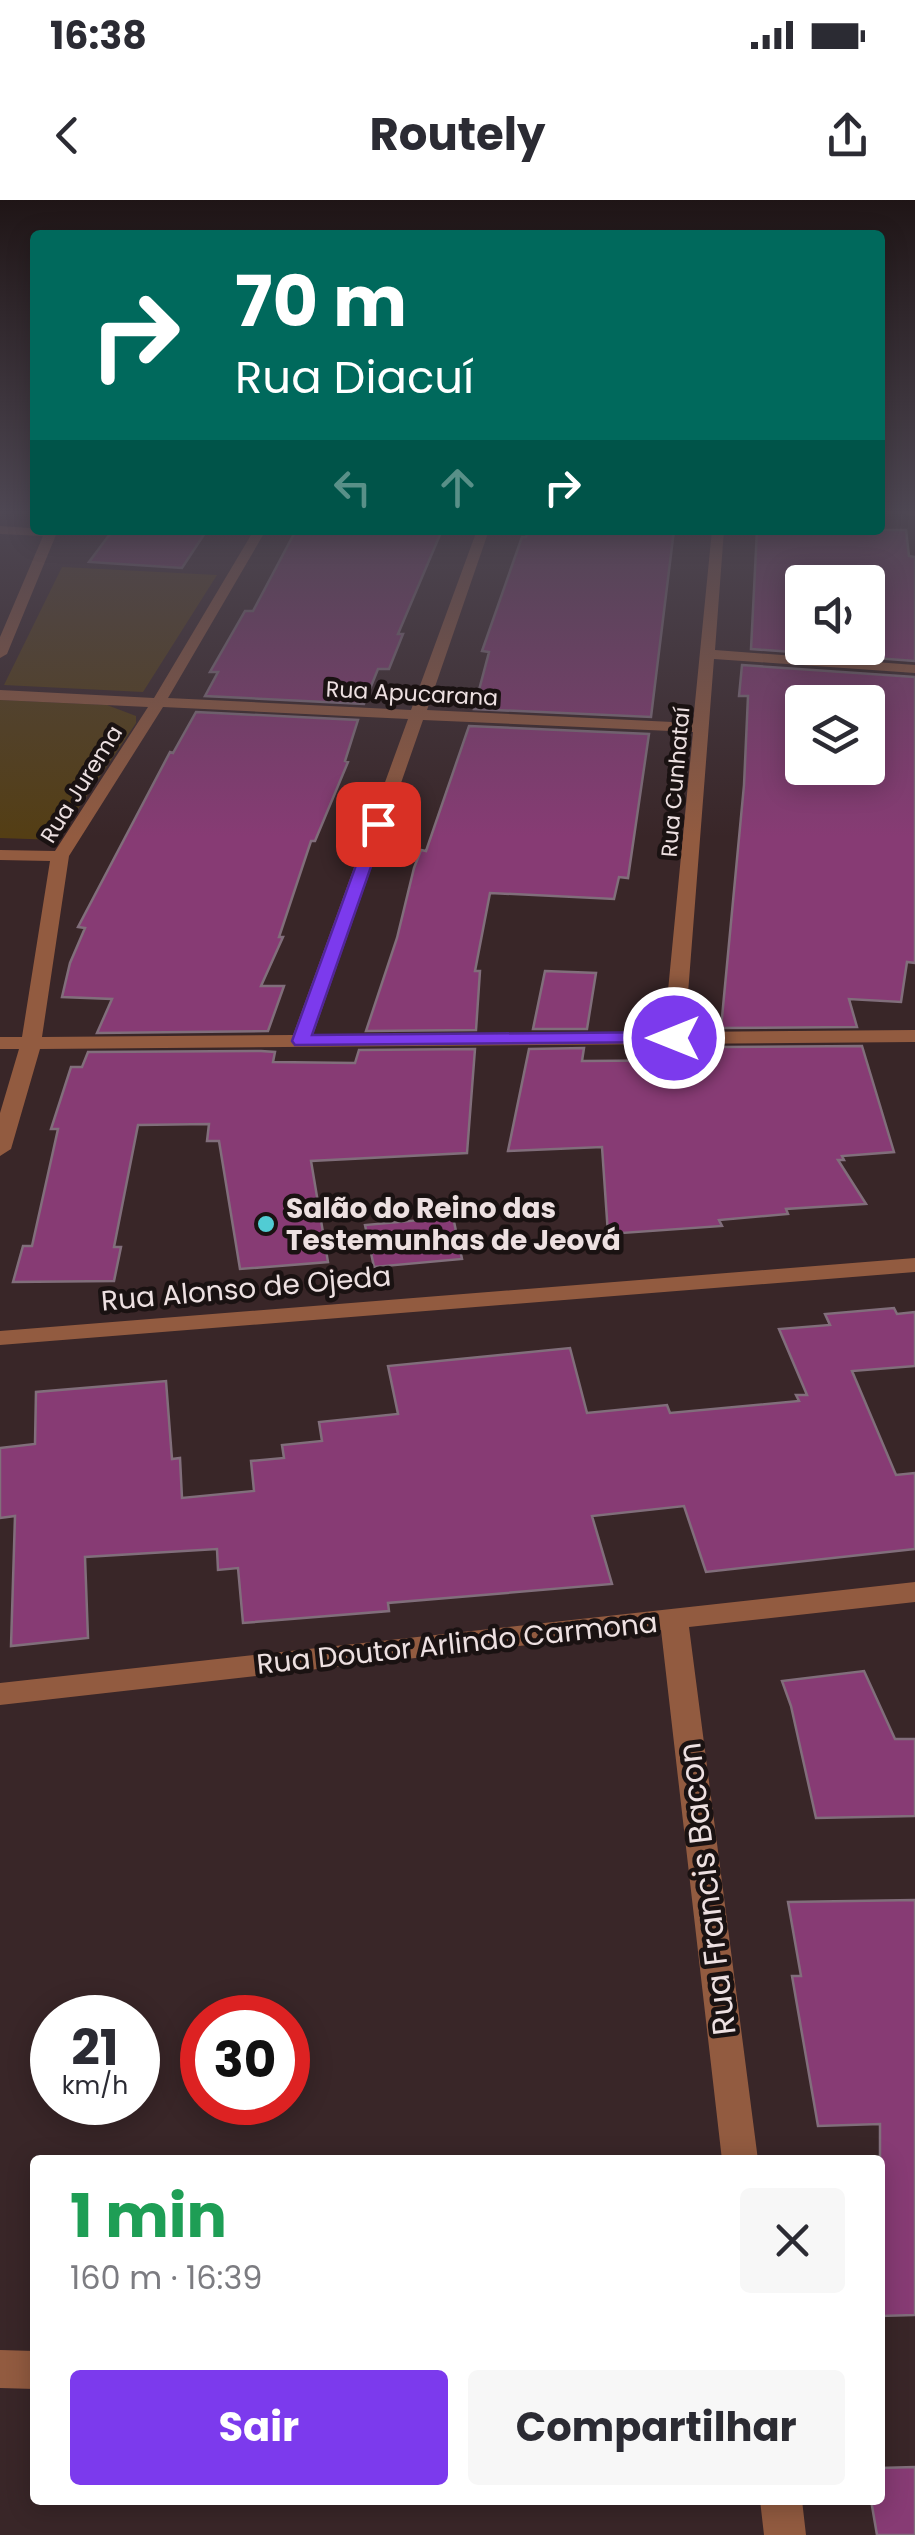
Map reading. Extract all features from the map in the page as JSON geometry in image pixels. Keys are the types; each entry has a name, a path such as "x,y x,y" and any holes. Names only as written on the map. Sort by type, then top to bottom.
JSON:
{"street":[{"path":"0,654 14,620"},
{"name":"Rua Jurema","path":"0,1149 30,1043 60,856 207,620"},
{"path":"301,1041 451,620"},
{"name":"Rua Cunhataí","path":"674,1038 711,620"},
{"path":"709,654 915,669"},
{"name":"Rua Apucarana","path":"0,695 702,728"},
{"path":"0,855 60,856"},
{"path":"0,1043 915,1036"},
{"name":"Rua Alonso de Ojeda","path":"0,1338 915,1265"},
{"name":"Rua Doutor Arlindo Carmona","path":"0,1694 915,1592"},
{"name":"Rua Francis Bacon","path":"674,1618 739,2155"},
{"path":"0,2369 30,2370"},
{"path":"782,2505 785,2535"}],"shaded area":[{"path":"36,620 189,620 143,692 4,685"},
{"path":"0,700 107,705 136,716 136,723 57,840 0,838"}],"building":[{"path":"240,620 404,620 398,634 403,634 389,669 378,669 364,704 205,696 218,672 210,672"},
{"path":"493,620 663,620 651,717 474,709 489,652 482,651"},
{"path":"752,620 785,620 785,651 751,649"},
{"path":"885,620 915,620 915,661 885,659"},
{"path":"742,665 915,677 915,963 907,962 901,1002 849,999 857,1027 721,1028 744,785 748,696 739,696"},
{"path":"196,712 358,720 345,761 348,762 315,841 311,841 279,937 283,937 261,986 284,986 268,1031 97,1033 112,999 62,997 70,963 85,928 78,927 170,752 173,753"},
{"path":"469,726 649,734 628,878 619,877 614,899 490,893 475,971 480,971 476,1030 366,1031 397,938 414,868 421,850 426,851"},
{"path":"545,971 596,973 587,1029 533,1029"},
{"path":"862,1046 894,1152 842,1156 844,1160 838,1160 866,1204 786,1209 788,1214 719,1220 722,1226 608,1234 602,1147 508,1151 529,1049 584,1048 582,1061 719,1060 719,1047"},
{"path":"475,1049 467,1153 311,1161 328,1262 240,1269 219,1141 207,1141 209,1124 138,1125 114,1247 121,1247 114,1281 13,1282 23,1246 32,1246 58,1129 51,1129 71,1067 82,1067 88,1052 261,1051 275,1052 273,1062 355,1063 359,1050"},
{"path":"453,1217 462,1259 374,1267 365,1225"},
{"path":"894,1308 897,1314 915,1312 915,1366 852,1371 896,1475 915,1473 915,1549 706,1572 684,1506 592,1516 612,1584 388,1603 389,1611 243,1623 238,1568 218,1570 217,1549 85,1557 88,1638 11,1646 15,1516 0,1518 0,1448 35,1444 36,1392 166,1381 172,1459 180,1458 182,1498 254,1491 251,1461 284,1458 282,1445 322,1441 319,1422 398,1414 388,1366 570,1348 587,1413 667,1405 670,1413 799,1401 796,1395 807,1395 779,1329 830,1325 825,1314"},
{"path":"864,1671 895,1739 915,1739 915,1816 816,1818 782,1681"},
{"path":"915,1900 915,2315 885,2316 885,2155 880,2155 880,2124 818,2126 792,1976 801,1976 788,1902"},
{"path":"915,2467 915,2535 877,2535 872,2505 885,2505 885,2468"}],"place":[{"name":"Salão do Reino das Testemunhas de Jeová","path":"266,1224"}],"route":[{"path":"378,824 301,1041 674,1038"}]}
